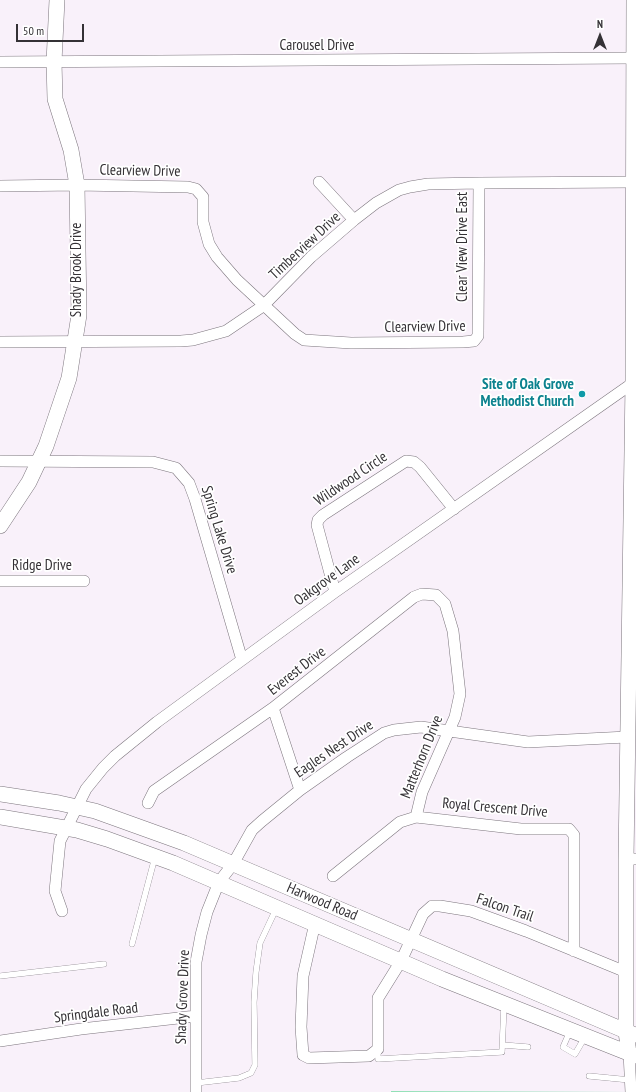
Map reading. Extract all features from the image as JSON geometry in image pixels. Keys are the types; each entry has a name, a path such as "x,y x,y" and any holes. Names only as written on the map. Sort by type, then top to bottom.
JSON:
{"street":[{"name":"Shady Brook Drive","path":"0,526 29,482 39,462 69,378 79,315 77,185 71,150 55,99 54,62 57,0"},
{"path":"631,1092 630,1080 633,1054 626,972 631,859 631,768 627,737 632,669 635,9"},
{"name":"Carousel Drive","path":"0,62 634,58"},
{"path":"319,182 354,220"},
{"name":"Timberview Drive","path":"0,342 193,340 226,330 263,306 311,257 354,220 376,203 399,190 428,184 634,182"},
{"name":"Clear View Drive East","path":"478,336 479,183"},
{"name":"Clearview Drive","path":"0,186 77,185 188,187 196,189 203,197 203,222 209,244 227,268 263,306 304,340 351,343 464,342 474,341 478,336"},
{"name":"Oakgrove Lane","path":"62,911 55,891 60,841 86,789 102,768 157,722 335,592 633,383"},
{"name":"Spring Lake Drive","path":"0,461 153,462 176,468 189,483 195,499 242,660"},
{"name":"Wildwood Circle","path":"335,592 317,525 318,520 323,515 406,461 414,462 420,467 454,509"},
{"name":"Ridge Drive","path":"0,581 84,581"},
{"name":"Everest Drive","path":"148,803 154,791 273,708 414,597 422,594 436,595 441,599 445,604 453,631"},
{"name":"Matterhorn Drive","path":"333,876 400,822 416,817 422,792 458,709 460,694 453,631"},
{"path":"273,708 300,790"},
{"name":"Eagles Nest Drive","path":"219,882 232,864 252,830 300,790 384,733 405,728 448,731 528,742 627,737"},
{"name":"Harwood Road","path":"0,794 76,807 139,826 631,1033"},
{"name":"Royal Crescent Drive","path":"416,817 521,828 569,829 574,836 574,950"},
{"name":"Harwood Road","path":"0,818 66,828 107,839 156,856 504,1004 585,1037 633,1054"},
{"name":"Shady Grove Drive","path":"196,1088 196,962 207,912 219,882"},
{"name":"Falcon Trail","path":"378,1049 378,998 401,961 423,914 432,906 472,911 574,950 626,972"},
{"path":"315,923 302,976 301,1027 303,1055 309,1058 369,1056 378,1049"},
{"name":"Springdale Road","path":"0,1041 81,1029 196,1016"}],"lane":[{"path":"132,944 156,856"},
{"path":"196,1088 239,1078 251,1073 255,1065 254,1002 260,943 277,907"},
{"path":"0,976 104,964"},
{"path":"378,1049 378,1059 502,1052 504,1004"},
{"path":"503,1045 528,1047"},
{"path":"589,1076 630,1080"}],"green space":[{"path":"391,1091 631,1092 391,1092"}],"place":[{"name":"Site of Oak Grove Methodist Church","path":"582,394"}]}
